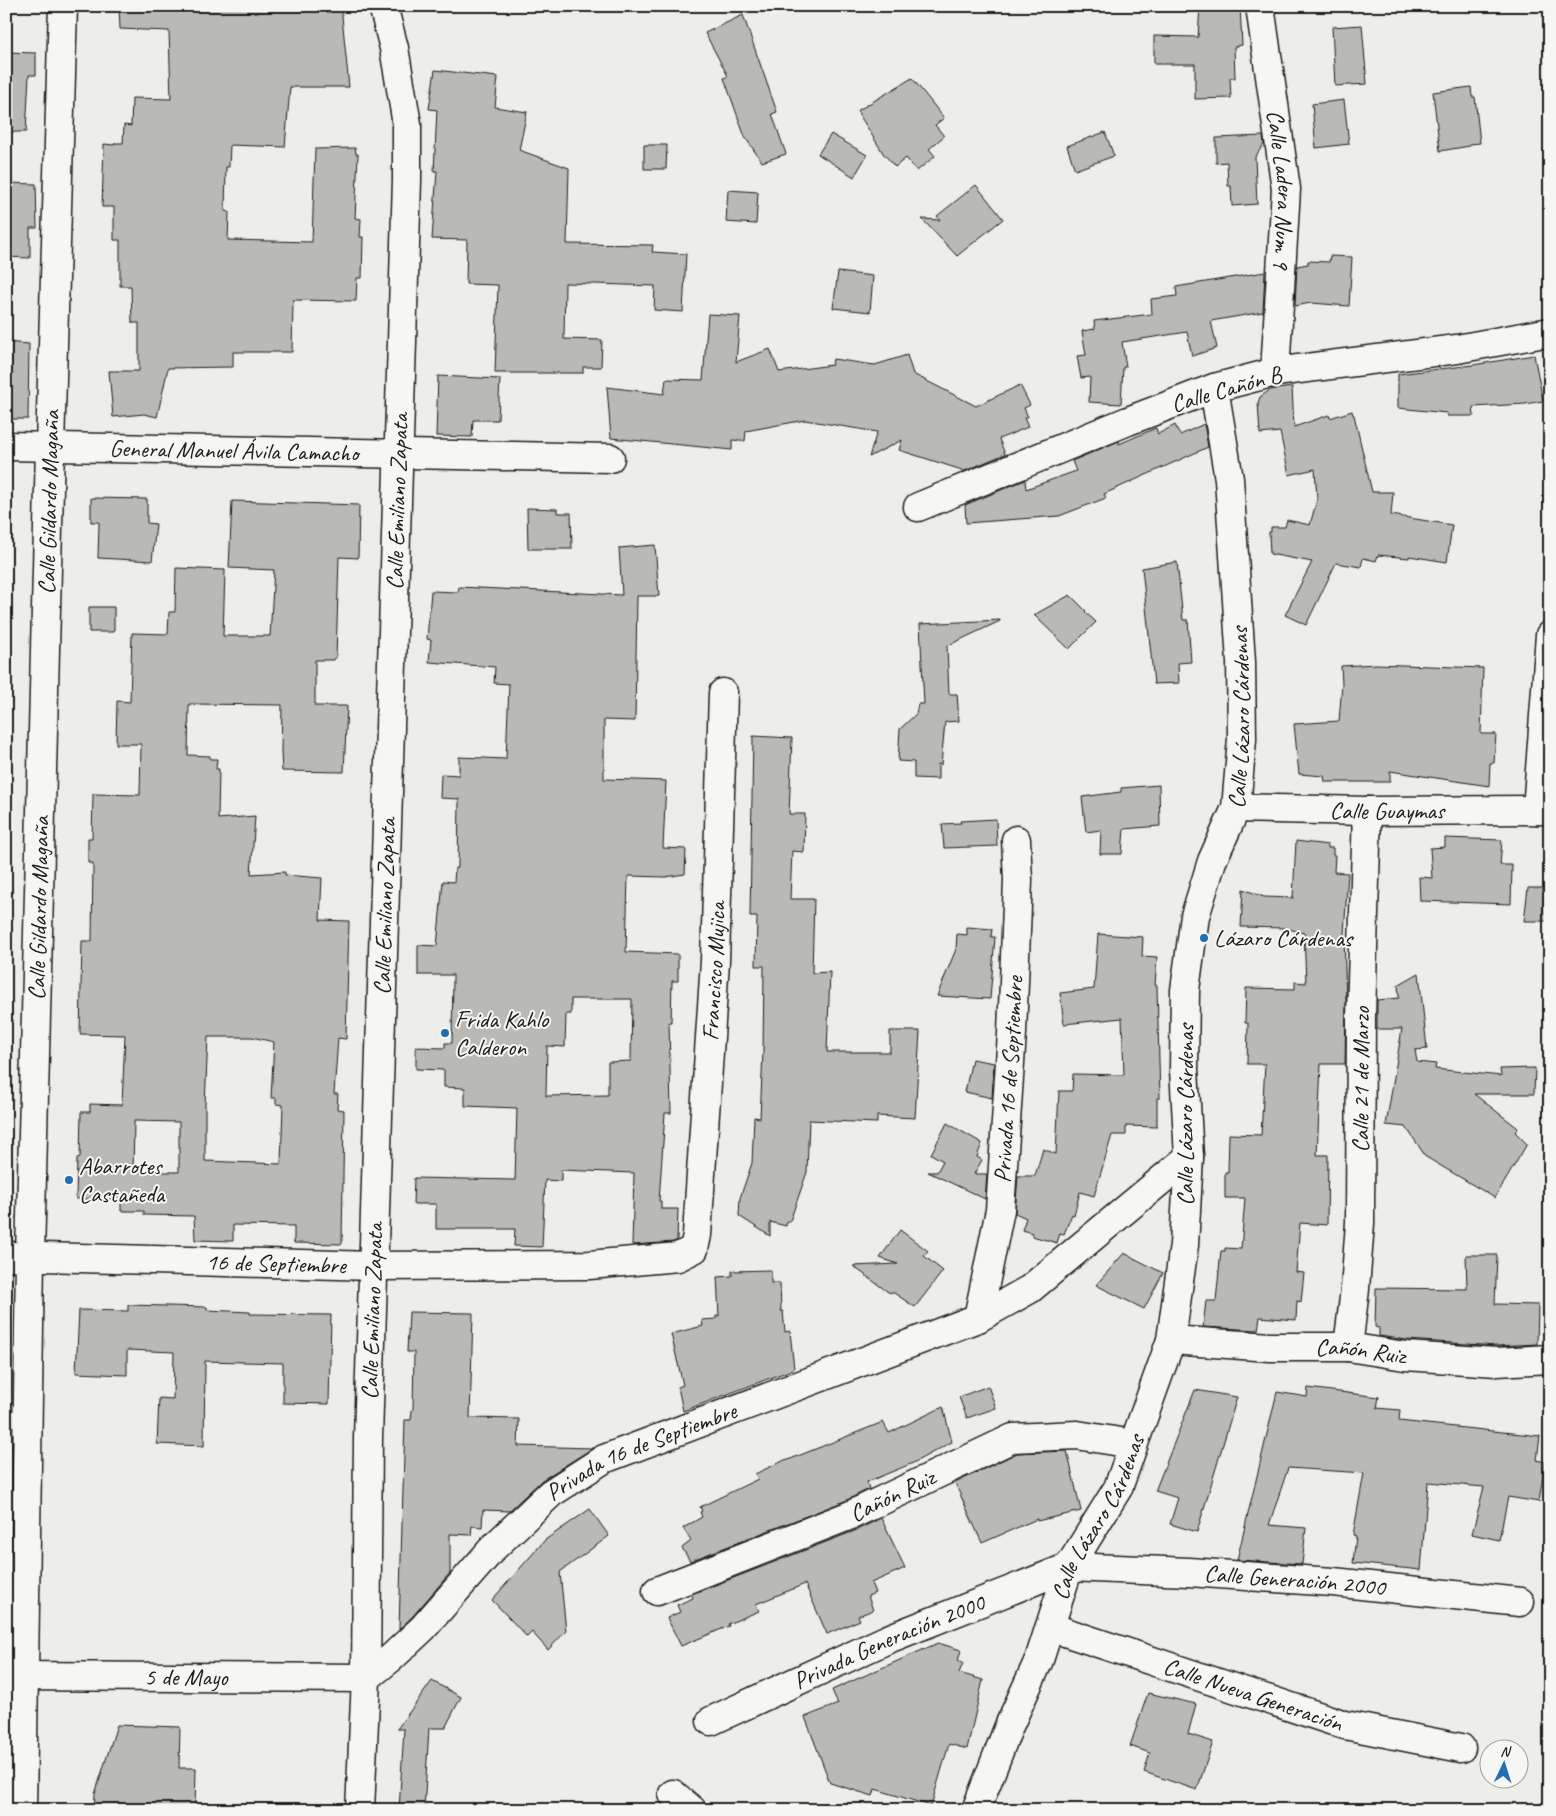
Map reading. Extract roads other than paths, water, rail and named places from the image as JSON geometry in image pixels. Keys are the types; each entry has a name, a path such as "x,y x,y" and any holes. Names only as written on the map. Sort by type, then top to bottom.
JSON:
{"street":[{"name":"Calle Gildardo Magaña","path":"22,1810 15,1676 18,1256 50,447 62,6"},
{"name":"Calle Emiliano Zapata","path":"360,1810 366,1678 368,1438 407,124 394,48 383,6"},
{"name":"Calle Ladera Num 9","path":"1260,6 1286,189 1275,372"},
{"name":"Calle Cañón B","path":"918,507 1214,388 1275,372 1457,349 1550,332"},
{"name":"Calle Lázaro Cárdenas","path":"976,1810 1009,1726 1040,1660 1069,1567 1118,1488 1171,1340 1184,1245 1189,1157 1184,1069 1185,990 1198,907 1212,861 1236,808 1242,739 1241,662 1229,479 1214,388"},
{"name":"General Manuel Ávila Camacho","path":"6,446 610,458"},
{"path":"1544,810 1550,635"},
{"name":"Francisco Mujica","path":"694,1249 698,1235 714,970 723,693"},
{"name":"Calle Guaymas","path":"1236,808 1367,812 1544,810"},
{"name":"Calle 21 de Marzo","path":"1348,1347 1360,1223 1361,1016 1367,812"},
{"name":"Privada 16 de Septiembre","path":"978,1318 1000,1210 1012,1033 1018,880 1016,840"},
{"name":"Privada 16 de Septiembre","path":"366,1678 423,1628 494,1547 551,1493 604,1459 978,1318 1030,1289 1189,1157"},
{"name":"16 de Septiembre","path":"18,1256 374,1266 589,1265 678,1257 694,1249"},
{"name":"Cañón Ruiz","path":"1171,1340 1270,1347 1348,1347 1405,1356 1488,1361 1550,1359"},
{"name":"Cañón Ruiz","path":"657,1591 851,1515 1013,1438 1077,1435 1133,1444"},
{"name":"Calle Generación 2000","path":"1069,1567 1189,1572 1333,1582 1520,1602"},
{"name":"Privada Generación 2000","path":"712,1721 888,1638 1069,1567"},
{"name":"Calle Nueva Generación","path":"1050,1627 1345,1725 1460,1748"},
{"name":"5 de Mayo","path":"15,1676 366,1678"}],"place":[{"name":"Lázaro Cárdenas","path":"1204,938"},
{"name":"Frida Kahlo Calderon","path":"445,1033"},
{"name":"Abarrotes Castañeda","path":"69,1180"}]}
